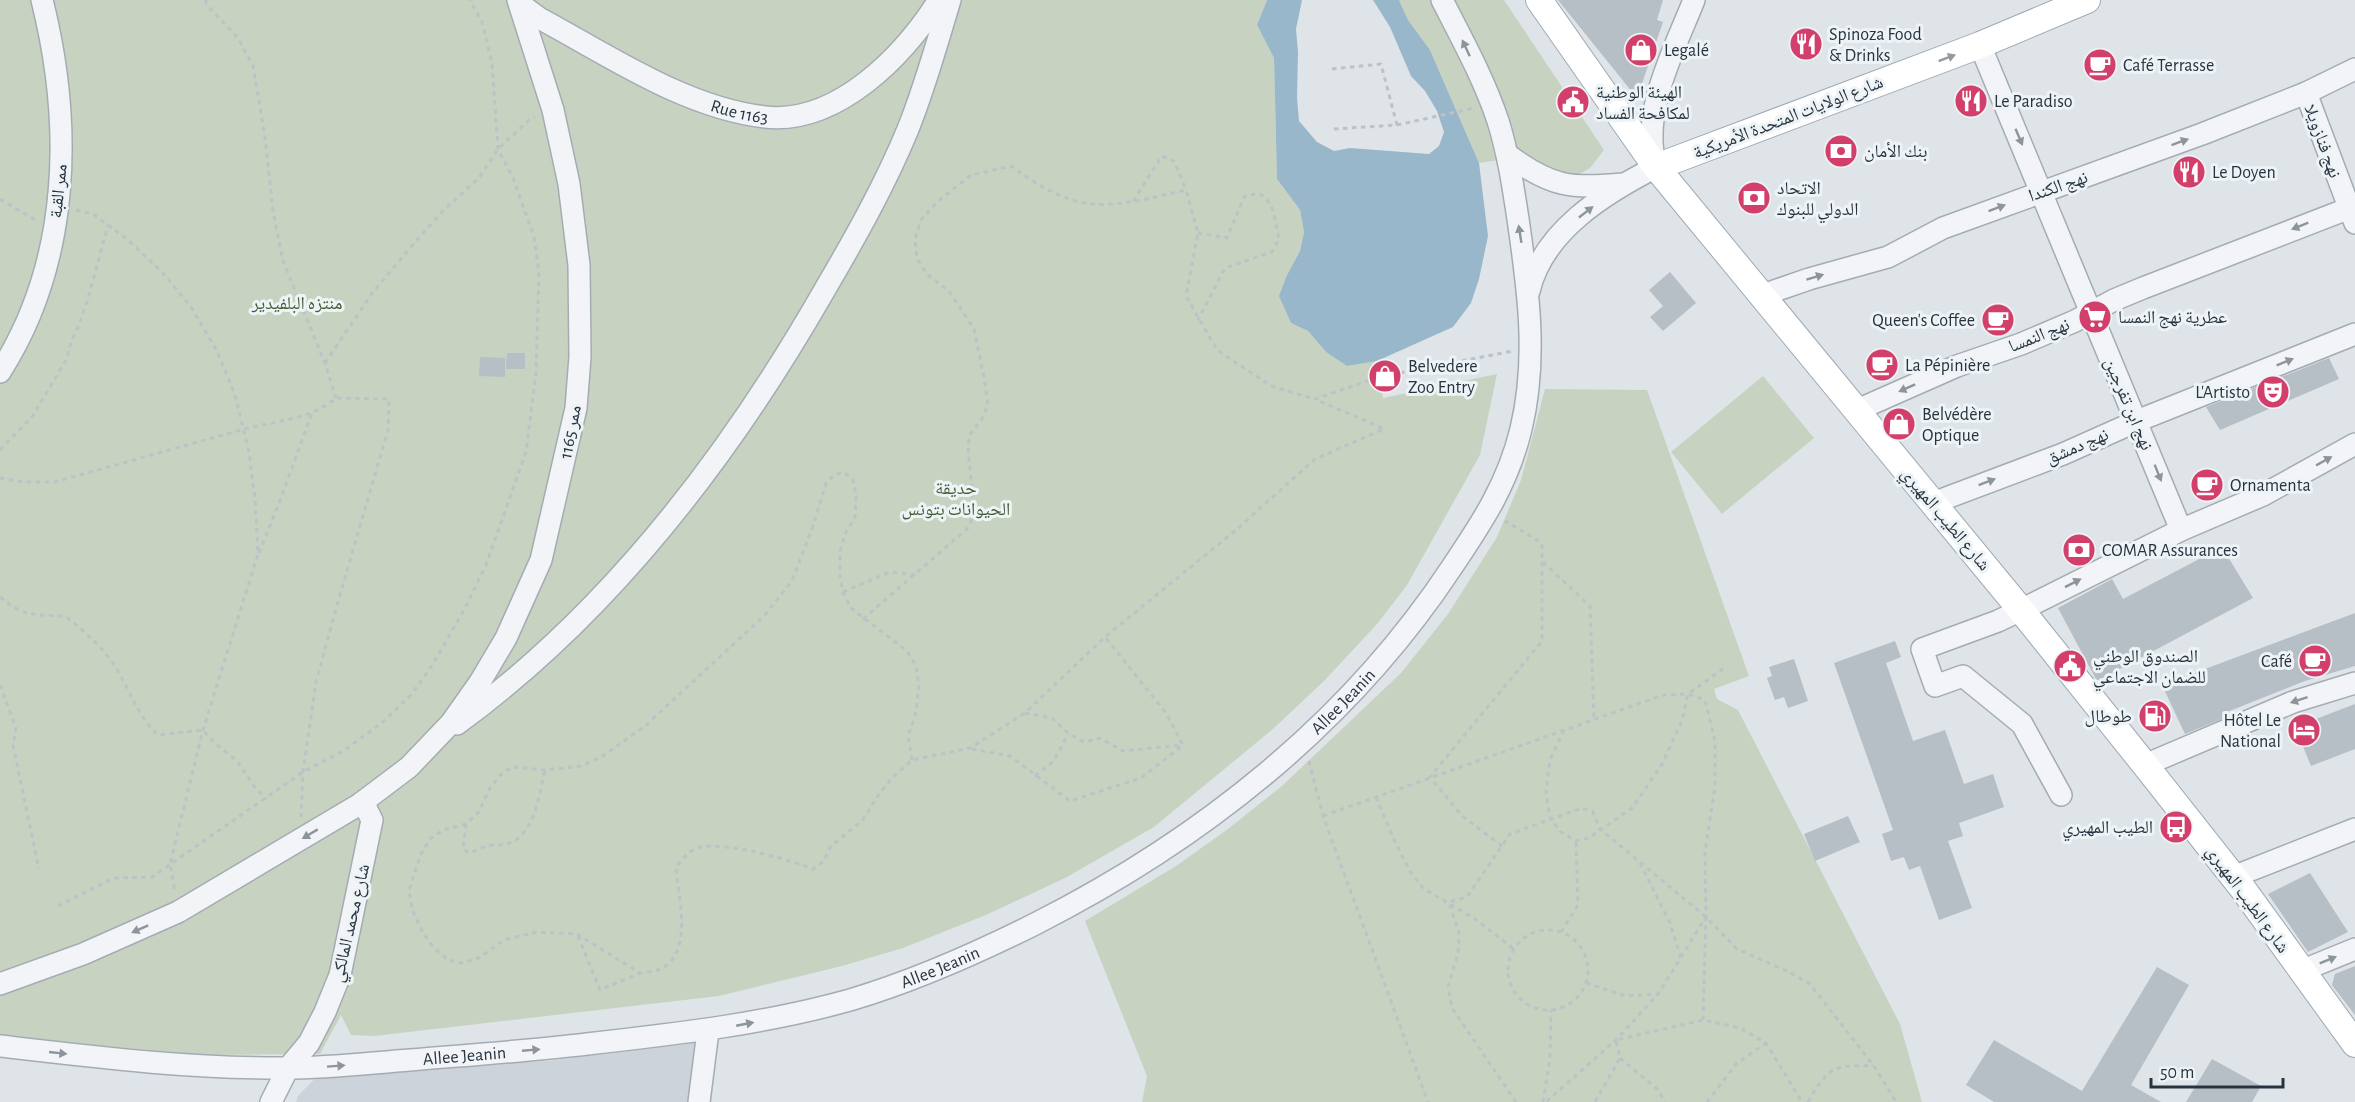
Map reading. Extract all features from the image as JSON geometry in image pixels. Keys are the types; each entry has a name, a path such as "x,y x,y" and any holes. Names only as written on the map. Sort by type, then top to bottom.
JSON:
{"main road":[{"name":"شارع الطيب المهيري","path":"1539,0 1656,167 2021,610 2145,765 2234,877 2354,1045"},
{"name":"شارع الولايات المتحدة الأمريكية","path":"1656,167 1980,45 2087,0"}],"street":[{"name":"ممر القبة","path":"0,372 30,314 45,272 60,190 62,146 53,54 42,0"},
{"name":"Rue 1163","path":"519,2 539,18 664,85 713,104 767,117 799,115 827,105 873,77 917,32 939,0"},
{"path":"432,742 502,691 602,596 662,528 716,461 790,351 866,219 907,130 927,78 950,0"},
{"name":"Allee Jeanin","path":"0,1046 128,1060 288,1068 532,1050 708,1031 750,1024 848,1000 896,985 978,952 1077,903 1167,849 1218,813 1304,743 1340,707 1427,605 1489,512 1509,470 1522,426 1529,387 1531,348 1529,291 1508,155 1492,105 1442,0"},
{"path":"1529,291 1537,268 1562,232 1623,184 1656,167 1652,154 1652,121 1660,88 1694,0"},
{"name":"ممر 1165","path":"0,984 83,954 178,912 360,804 409,767 451,723 480,682 506,638 541,560 576,408 580,357 579,265 568,184 553,110 519,2"},
{"name":"نهج ابن تفرجين","path":"1980,45 2181,530"},
{"name":"نهج الكندا","path":"1760,296 1839,270 1865,265 1888,257 1943,228 2202,134 2306,93 2355,69"},
{"name":"نهج فنازويلا","path":"2306,93 2353,212"},
{"path":"1508,155 1539,177 1559,184 1590,187 1623,184"},
{"name":"نهج النمسا","path":"1855,411 1957,366 2021,344 2075,321 2153,283 2353,212"},
{"name":"نهج دمشق","path":"1933,503 2063,454 2137,421 2355,334"},
{"path":"2061,795 2022,724 1964,676 1935,686 1922,649 1998,621 2181,530 2263,495 2355,444"},
{"path":"2145,765 2293,702 2355,683"},
{"name":"شارع محمد المالكي","path":"269,1102 288,1068 309,1042 325,1012 340,975 372,820 367,810 360,804"},
{"path":"2234,877 2355,829"},
{"path":"2301,971 2355,949"},
{"path":"699,1102 708,1031"},
{"name":"شارع محمد المالكي","path":"250,1067 258,1077 269,1102"}],"path":[{"path":"206,0 206,4 238,38 253,66 265,137 273,211 283,261 325,363 336,398"},
{"path":"58,906 114,878 152,877 303,772 345,750 384,721 411,695 428,672 464,610 486,565 526,452 536,373 539,272 534,237 513,178 498,149 492,63 482,22 470,0"},
{"path":"1332,69 1381,64 1397,125"},
{"path":"325,363 373,292 443,211 479,178 498,149 529,120 553,110"},
{"path":"1334,129 1397,125 1463,111"},
{"path":"577,934 600,990 640,973 659,970 670,961 679,946 683,919 676,868 685,855 700,847 723,848 759,853 813,869 824,862 831,846 862,821 879,794 912,760 970,748 1025,713 1105,637 1236,530 1315,459 1384,429 1315,399 1271,386 1217,350 1186,296 1198,233 1186,190 1174,161 1162,156 1133,201"},
{"path":"863,619 967,529 974,515 968,446 970,435 982,419 988,404 974,329 963,309 949,291 928,275 917,259 915,239 921,220 937,202 971,175 1011,166 1039,186 1077,202 1106,204 1186,190"},
{"path":"1198,233 1227,238 1244,197 1258,193 1266,197 1271,206 1279,239 1272,252 1225,268 1198,320"},
{"path":"0,199 54,231 74,209 93,214 127,239 162,272 191,307 217,351 235,394 245,429 255,499 258,554"},
{"path":"0,450 32,417 66,360 89,295 108,225"},
{"path":"1315,399 1379,377 1531,348"},
{"path":"0,478 24,482 54,482 245,429 312,413 324,408 336,398 389,399 388,430 316,682 303,772 300,840"},
{"path":"178,912 170,864 203,730 258,554 312,413"},
{"path":"640,973 577,934 536,933 504,940 479,958 461,963 448,960 433,947 422,931 412,909 409,890 421,854 430,839 443,831 465,824 478,813 490,788 502,773 513,767 545,770 581,766 603,756 645,726 764,616 792,581 826,483 834,475 844,472 854,480 856,495 855,517 845,534 840,552 843,592 851,608 863,619 894,639 907,651 916,666 919,686 915,716 908,736 912,760"},
{"path":"1430,777 1542,641 1542,543 1489,512"},
{"path":"1542,561 1590,606 1594,720"},
{"path":"843,592 890,572 915,574"},
{"path":"0,597 14,609 33,615 65,616 83,631 100,648 117,671 136,709 158,735 203,730"},
{"path":"1105,637 1166,713 1183,745"},
{"path":"1564,730 1550,760 1546,792 1550,818 1561,832 1576,841 1589,838 1632,808 1661,766 1682,721 1688,694 1727,666"},
{"path":"0,685 16,728 13,745 39,869"},
{"path":"1323,816 1663,696 1688,694 1705,700 1715,741 1715,786 1705,852 1703,1020"},
{"path":"1025,713 1052,718 1068,733 1084,742 1100,738 1123,750 1183,745"},
{"path":"203,730 237,761 266,799"},
{"path":"1035,776 1053,762 1068,733"},
{"path":"1304,743 1323,816 1428,1102"},
{"path":"970,748 1010,756 1070,801 1142,778 1183,745"},
{"path":"465,824 463,849 469,853 516,840 530,823 538,803 545,770"},
{"path":"1430,777 1462,816 1502,846"},
{"path":"1376,797 1395,842 1423,888 1475,918 1514,949"},
{"path":"1449,902 1467,897 1510,834 1582,808 1593,812 1600,829 1706,917 1737,949 1810,984 1874,1066 1896,1102"},
{"path":"1561,932 1578,905 1576,841"},
{"path":"1638,861 1670,923 1681,958"},
{"path":"1449,902 1459,933 1458,954 1448,986 1452,1008 1516,1102"},
{"path":"1544,1102 1617,1040 1658,994 1706,917"},
{"path":"1545,930 1561,932 1575,940 1584,952 1588,968 1586,983 1578,997 1566,1006 1551,1010 1535,1008 1522,1001 1512,988 1508,973 1514,949 1530,934 1545,930"},
{"path":"1586,983 1626,996 1658,994"},
{"path":"1544,1102 1550,1058 1551,1010"},
{"path":"1617,1040 1703,1020 1740,1028 1766,1043 1802,1102"},
{"path":"1595,1102 1620,1058 1617,1040"},
{"path":"1707,1102 1736,1064 1766,1043"},
{"path":"1620,1058 1657,1089 1665,1102"},
{"path":"1808,1102 1822,1077 1844,1065 1874,1066"}],"shaded area":[{"path":"702,1041 688,1102 296,1102 298,1096 324,1069 548,1061"}],"green space":[{"path":"0,0 1267,0 1257,25 1274,58 1277,179 1300,210 1304,232 1300,251 1287,275 1280,296 1291,323 1308,331 1326,352 1347,366 1377,361 1383,398 1497,374 1480,455 1407,585 1378,623 1325,680 1273,729 1154,827 1067,877 986,915 903,948 842,966 719,996 374,1036 351,1035 341,1015 320,1054 208,1055 0,1037"},
{"path":"1399,0 1504,0 1604,150 1590,168 1570,180 1518,157 1479,163 1430,50 1408,20"},
{"path":"1763,376 1814,438 1722,514 1671,452"},
{"path":"1545,389 1647,390 1749,676 1714,689 1717,699 1738,710 1900,1024 1922,1102 1142,1102 1147,1076 1085,921 1176,866 1228,829 1283,785 1401,673 1448,614 1497,537 1521,480"}],"water":[{"path":"1267,0 1302,0 1296,29 1299,121 1317,142 1334,151 1350,148 1429,154 1439,146 1444,132 1437,111 1425,91 1411,76 1390,27 1373,0 1399,0 1408,20 1430,50 1479,163 1488,236 1479,279 1471,303 1453,327 1377,361 1347,366 1326,352 1308,331 1291,323 1279,296 1300,251 1304,232 1300,210 1277,179 1274,58 1257,25"}],"building":[{"path":"1558,0 1663,0 1657,20 1663,22 1637,98"},
{"path":"1670,272 1696,303 1663,331 1650,317 1663,306 1649,290"},
{"path":"507,353 525,353 525,369 506,369"},
{"path":"480,357 505,358 505,377 479,376"},
{"name":"L'Artisto","path":"2329,358 2339,379 2220,430 2206,407"},
{"path":"2222,547 2253,598 2097,681 2058,608 2112,579 2123,599"},
{"path":"2355,613 2355,666 2305,681 2227,712 2222,719 2185,734 2162,685"},
{"path":"1895,641 1901,657 1886,663 1913,741 1945,730 1964,784 1993,774 2004,807 1959,823 1963,836 1948,841 1972,908 1939,920 1920,866 1909,870 1904,857 1891,861 1882,834 1893,830 1834,663"},
{"path":"1794,659 1808,701 1788,708 1784,697 1775,700 1767,678 1772,676 1769,667"},
{"path":"2355,704 2355,749 2311,766 2295,727"},
{"path":"1848,816 1860,842 1815,861 1804,834"},
{"path":"2310,873 2348,932 2308,952 2268,894"},
{"path":"2355,966 2355,1015 2332,985 2335,974"},
{"path":"2157,967 2189,985 2131,1085 2161,1102 1994,1102 1966,1085 1994,1040 2082,1091"},
{"path":"2212,1059 2261,1086 2252,1102 2186,1102"}],"place":[{"name":"Spinoza Food & Drinks","path":"1806,44"},
{"name":"Legalé","path":"1641,50"},
{"name":"Café Terrasse","path":"2100,65"},
{"name":"Le Paradiso","path":"1971,101"},
{"name":"الهيئة الوطنية لمكافحة الفساد","path":"1573,102"},
{"name":"بنك الأمان","path":"1841,151"},
{"name":"Le Doyen","path":"2189,172"},
{"name":"الاتحاد الدولي للبنوك","path":"1754,198"},
{"name":"عطرية نهج النمسا","path":"2095,317"},
{"name":"Queen's Coffee","path":"1998,320"},
{"name":"La Pépinière","path":"1882,365"},
{"name":"Belvedere Zoo Entry","path":"1385,376"},
{"name":"L'Artisto","path":"2273,392"},
{"name":"Belvédère Optique","path":"1899,424"},
{"name":"Ornamenta","path":"2207,485"},
{"name":"COMAR Assurances","path":"2079,550"},
{"name":"Café","path":"2315,661"},
{"name":"الصندوق الوطني للضمان الاجتماعي","path":"2070,666"},
{"name":"طوطال","path":"2155,716"},
{"name":"Hôtel Le National","path":"2304,730"},
{"name":"الطيب المهيري","path":"2176,827"}],"park label":[{"name":"منتزه البلفيدير","path":"297,303"},
{"name":"حديقة الحيوانات بتونس","path":"956,498"}]}
